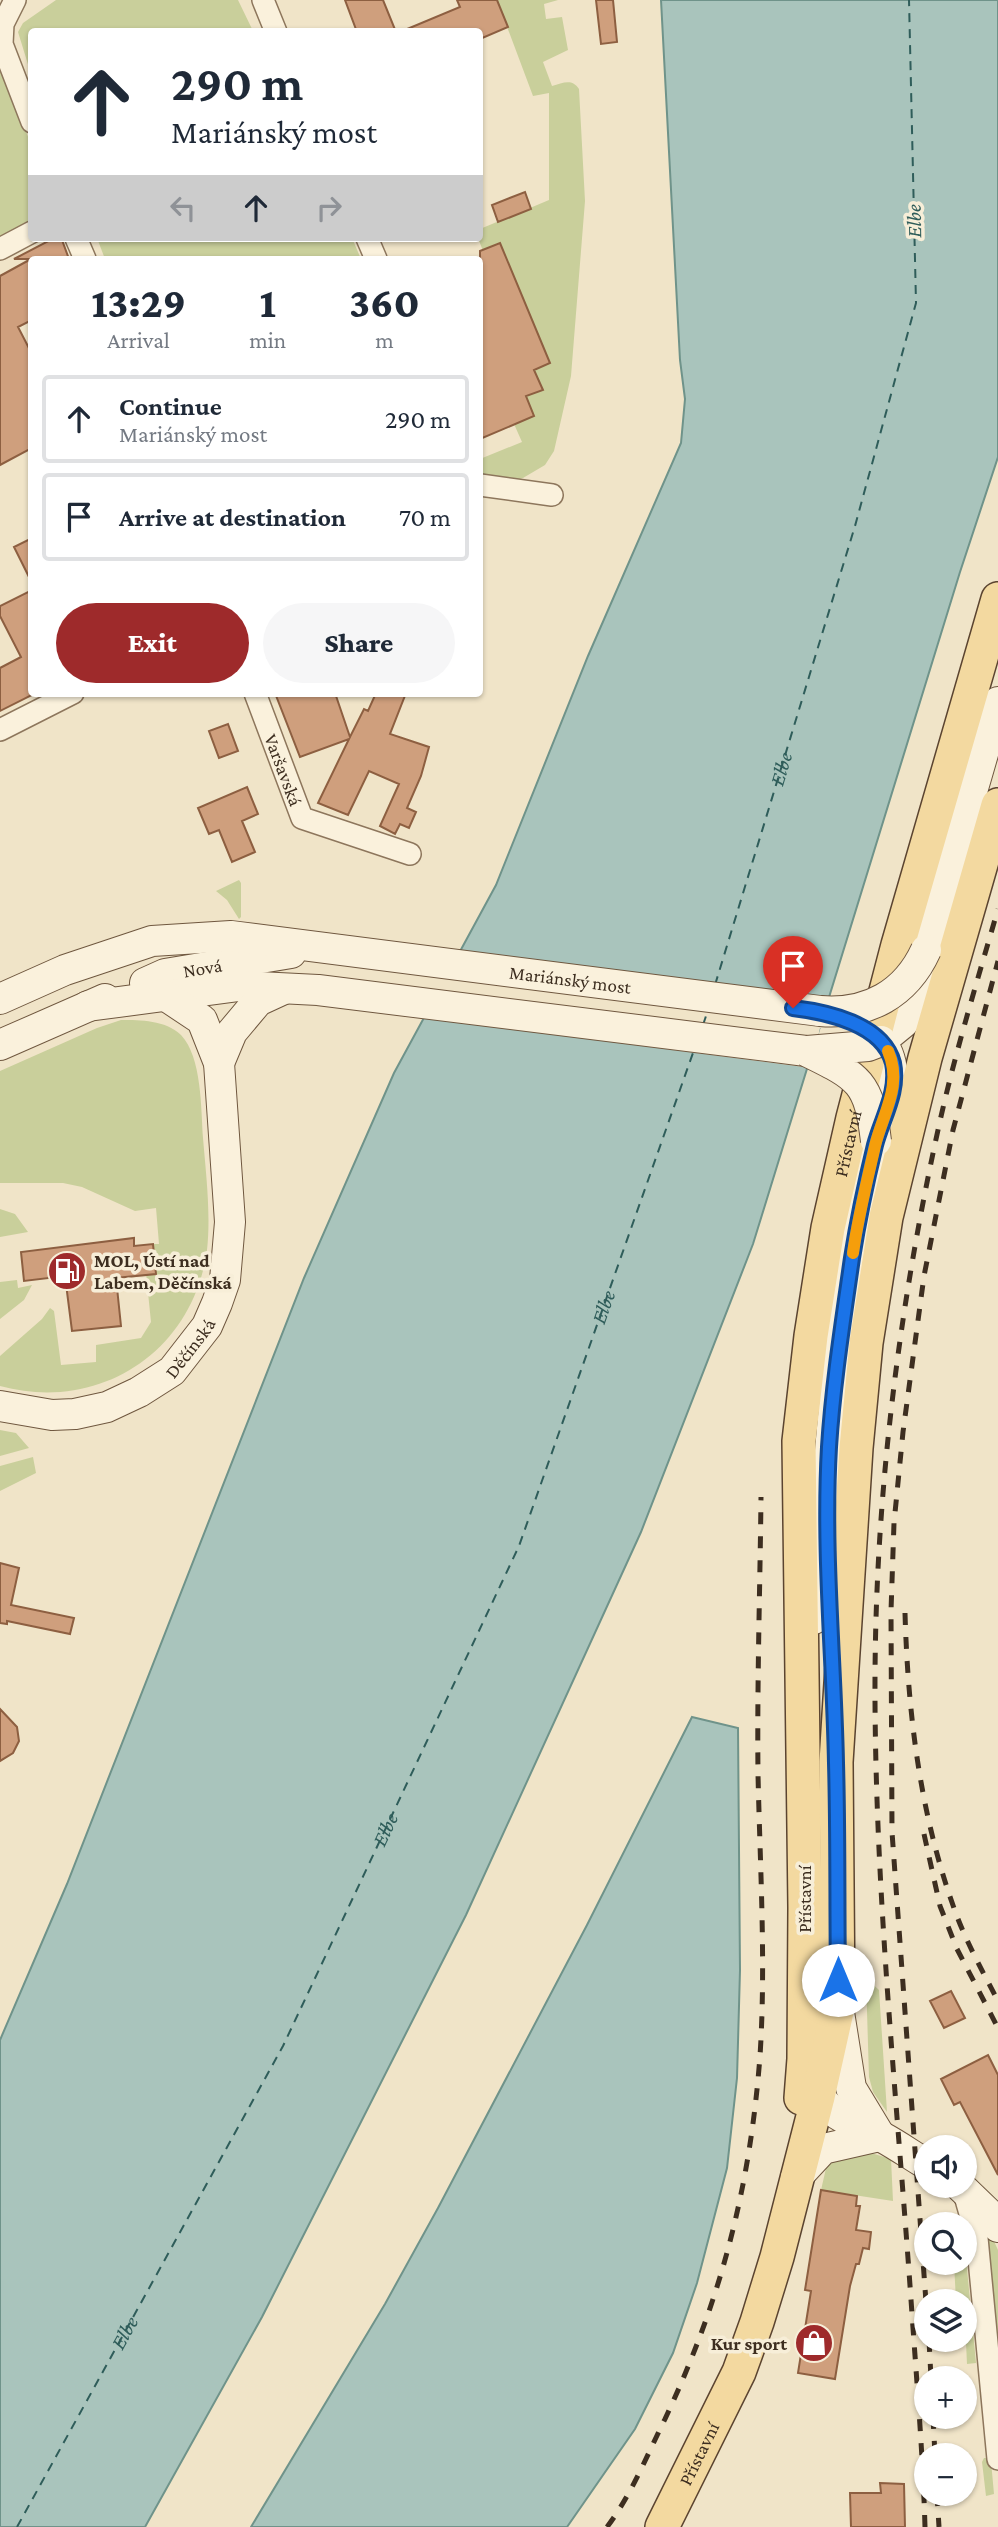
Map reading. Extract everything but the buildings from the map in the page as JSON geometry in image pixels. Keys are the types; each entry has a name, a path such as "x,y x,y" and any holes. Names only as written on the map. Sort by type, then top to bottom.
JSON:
{"main road":[{"name":"Přístavní","path":"796,2178 804,2059 799,1441 811,1336 828,1228 853,1118 898,945 998,599"},
{"name":"Přístavní","path":"662,2527 739,2372 757,2322 777,2257 838,2007 836,1762 856,1448 866,1343 886,1217 983,807"}],"street":[{"path":"15,0 3,24 1,44 28,112"},
{"path":"263,0 274,28"},
{"path":"0,249 28,234"},
{"path":"483,485 552,495"},
{"path":"0,730 65,697"},
{"name":"Varšavská","path":"257,697 302,818 410,854"},
{"name":"Přístavní","path":"926,950 983,807 998,702"},
{"path":"0,999 65,970 152,941 231,936 323,948"},
{"name":"Mariánský most","path":"323,948 820,1011 852,1011 881,1002 913,975 926,950"},
{"name":"Nová","path":"0,1045 165,974 323,948"},
{"path":"806,1051 868,1046 881,1041 903,1023 916,1003 926,950"},
{"name":"Nová","path":"88,1006 239,986 318,990 806,1051"},
{"name":"Děčínská","path":"219,1063 232,1032 258,1001 284,989"},
{"name":"Děčínská","path":"0,1406 52,1415 75,1414 107,1407 139,1392 172,1371 207,1326 225,1280 229,1252 230,1222 219,1063 202,1020 163,994"},
{"name":"Mariánský most","path":"820,1011 853,1023 881,1041"},
{"path":"876,1142 889,1108 894,1075 892,1062 881,1041"},
{"path":"806,1051 833,1064 863,1088 872,1111 876,1142"},
{"name":"Přístavní","path":"803,1703 840,1343 855,1239 876,1142"},
{"name":"Přístavní","path":"829,1447 828,1604 836,1762"},
{"path":"838,2007 851,2088 880,2136"},
{"path":"804,2059 818,2097 834,2114 880,2136 914,2157"},
{"path":"796,2178 823,2149 880,2136"},
{"path":"965,2198 977,2238 998,2459"},
{"path":"973,2198 998,2227"}],"green space":[{"path":"56,0 238,0 252,28 28,28 28,64 18,32 23,23"},
{"path":"497,0 558,0 544,4 546,19 562,17 568,50 543,62 552,86 570,82 579,89 585,201 571,376 554,451 545,465 512,481 483,477 483,458 522,442 514,424 534,370 550,363 500,243 483,251 480,242 483,242 483,228 549,200 549,93 533,96"},
{"path":"0,64 28,137 28,226 0,241"},
{"path":"99,242 354,242 360,256 104,256"},
{"path":"239,880 239,919 227,900 216,891"},
{"path":"121,1020 168,1026 181,1035 193,1056 201,1098 208,1208 207,1250 198,1287 183,1318 161,1345 135,1367 105,1382 72,1391 36,1392 0,1386 0,1356 42,1319 50,1308 54,1311 61,1365 96,1362 96,1345 141,1338 151,1322 146,1273 153,1244 159,1244 156,1208 135,1211 82,1187 63,1183 0,1183 0,1071"},
{"path":"0,1209 15,1214 28,1232 0,1237"},
{"path":"17,1280 18,1288 32,1285 24,1300 0,1319 0,1282"},
{"path":"0,1430 16,1433 29,1448 0,1456"},
{"path":"33,1457 36,1473 0,1491 0,1466"},
{"path":"866,1978 879,1990 887,2112 873,2092 869,2077"},
{"path":"871,2153 891,2159 893,2201 821,2190 827,2164 841,2157"},
{"path":"987,2237 992,2237 998,2250 998,2399"},
{"path":"955,2275 968,2275 969,2289 955,2289"},
{"path":"966,2352 975,2352 976,2363 967,2364"},
{"path":"984,2458 991,2461 994,2494 986,2496 982,2462"}],"water":[{"name":"Elbe","path":"661,0 998,0 998,457 960,572 753,1244 641,1532 466,1915 262,2317 145,2527 0,2527 0,2040 67,1884 304,1278 394,1073 496,885 588,656 681,443 685,399 680,360"},
{"path":"692,1717 738,1728 740,1970 737,2078 727,2168 697,2283 673,2353 635,2429 567,2527 251,2527 385,2304 438,2208 587,1925"}],"pier":[{"path":"457,950 805,999 832,1000 823,1028 820,1028 811,1068 420,1017"}],"ferry route":[{"path":"715,985 855,526 916,303 909,0"},
{"path":"703,1025 708,1010"},
{"path":"17,2527 283,2046 519,1546 694,1050"}],"railway":[{"path":"925,2527 920,2420 879,1854 875,1700 879,1557 891,1414 923,1200 951,1075 998,909"},
{"path":"925,2289 892,1832 891,1611 894,1523 924,1276 953,1130 998,961"},
{"path":"607,2527 624,2501 665,2419 702,2331 730,2242 749,2152 760,2056 762,1986 758,1774 761,1497"},
{"path":"905,1613 913,1730 935,1845 958,1919 998,2001"},
{"path":"924,1834 940,1906 957,1949 998,2028"},
{"path":"930,2352 930,2366"},
{"path":"934,2429 934,2443"},
{"path":"938,2506 939,2527"}],"slow traffic":[{"path":"853,1253 876,1142 894,1086 888,1051"}],"place":[{"name":"MOL, Ústí nad Labem, Děčínská","path":"67,1271"},
{"name":"Kur sport","path":"814,2343"}],"route":[{"path":"793,1008 820,1011 869,1032 881,1041 888,1052 894,1075 889,1108 876,1142 855,1239 829,1447 828,1604 836,1762 838,1980"}]}
